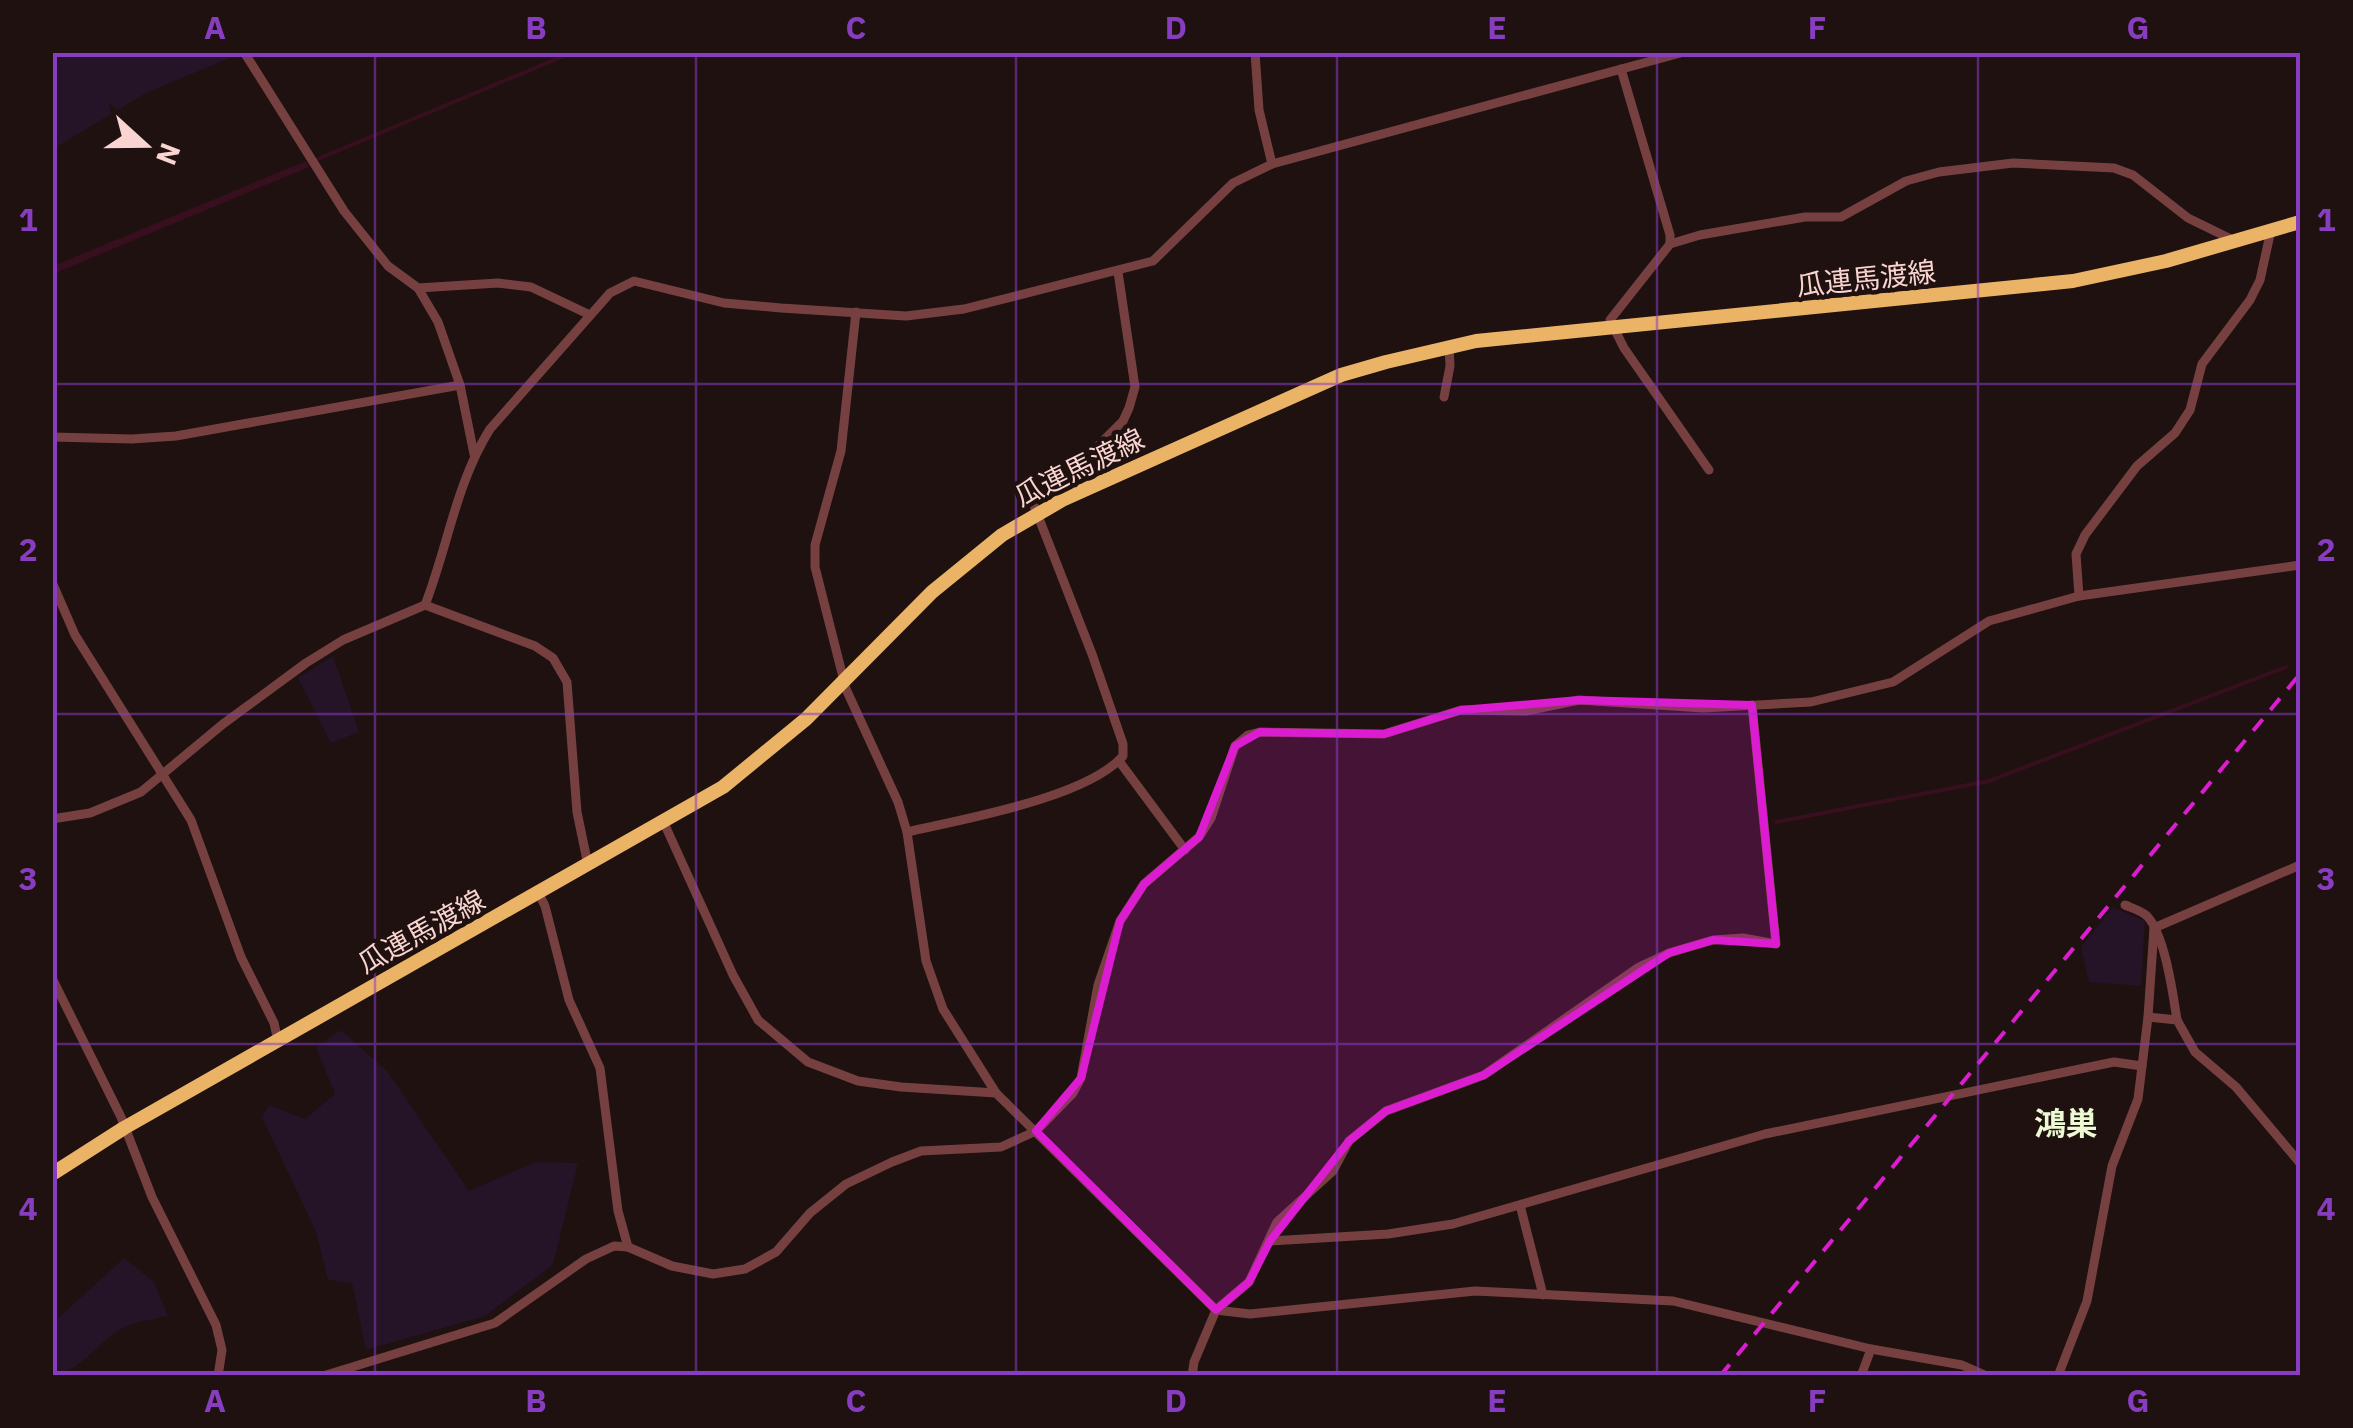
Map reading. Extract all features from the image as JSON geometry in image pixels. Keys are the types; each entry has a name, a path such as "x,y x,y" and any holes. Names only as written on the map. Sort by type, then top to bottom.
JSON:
{"main road":[{"name":"瓜連馬渡線","path":"52,1174 124,1128 723,787 766,755 961,566 1037,513 1341,376 1449,346 2073,281 2166,261 2300,222"}],"street":[{"path":"244,52 344,212 388,266 418,288 438,322 460,386 474,454"},
{"path":"1256,52 1259,110 1272,164"},
{"path":"425,605 458,497 474,454 490,429 610,293 634,281 724,303 906,316 964,309 1153,261 1233,183 1272,164 1684,52"},
{"path":"1621,69 1670,244"},
{"path":"1709,470 1624,348 1610,320 1670,244 1700,234 1805,217 1841,217 1922,174 2012,163 2114,168 2133,175 2188,218 2234,241"},
{"path":"2080,596 2076,554 2084,535 2137,466 2174,433 2190,410 2202,364 2250,300 2260,280 2271,230"},
{"path":"907,832 1065,791 1124,756 1092,654 1031,498 1098,446 1123,421 1130,408 1135,387 1118,272"},
{"path":"418,288 498,283 531,287 590,315"},
{"path":"856,312 841,451 815,544 815,567 852,706 898,802 907,832 926,962 943,1010 996,1092 1216,1310 1250,1314 1475,1292 1673,1301 1962,1365 1987,1376"},
{"path":"1444,396 1449,346"},
{"path":"52,437 176,436 460,386"},
{"path":"324,1376 496,1323 586,1259 614,1246 628,1246 672,1266 714,1274 745,1268 776,1252 810,1213 846,1184 892,1162 921,1151 1000,1147 1036,1131 1073,1093 1081,1078 1098,985 1120,921 1144,884 1199,837 1211,818 1235,746 1248,736 1260,732 1384,734 1461,710 1526,710 1579,700 1703,708 1810,702 1893,682 1989,621 2080,596 2300,565"},
{"path":"52,582 75,634 191,820 241,957 274,1022 278,1041"},
{"path":"52,818 114,806 140,792 306,663 343,640 425,605 536,646 553,658 567,682 577,812 588,866"},
{"path":"1192,1376 1216,1310 1248,1282 1277,1222 1333,1171 1349,1141 1386,1111 1484,1075 1639,966 1669,953 1713,940 1743,938 1776,944 1752,705"},
{"path":"1119,761 1185,850"},
{"path":"664,823 733,975 758,1020 808,1062 858,1081 996,1092"},
{"path":"2154,928 2300,865"},
{"path":"539,894 568,1000 600,1068 618,1211 628,1246"},
{"path":"2125,905 2146,914 2154,928 2170,973 2177,1020 2195,1052 2236,1086 2300,1163"},
{"path":"2058,1376 2087,1301 2112,1166 2138,1099 2154,928"},
{"path":"52,978 124,1128 152,1197 216,1325 222,1350 218,1376"},
{"path":"2148,1017 2177,1020"},
{"path":"1270,1241 1388,1234 1454,1224 1764,1134 2114,1062 2142,1066"},
{"path":"1520,1205 1543,1295"},
{"path":"1861,1376 1872,1348"}],"highlighted area":[{"path":"1579,700 1752,705 1776,944 1713,940 1669,953 1484,1075 1386,1111 1349,1141 1270,1241 1249,1282 1216,1310 1036,1131 1081,1078 1120,921 1144,884 1199,837 1235,746 1260,732 1384,734 1461,710"}],"shaded area":[{"path":"52,53 242,53 146,93 53,149"},
{"path":"306,161 309,167 53,274 53,266"},
{"path":"333,656 359,732 331,743 298,678"},
{"path":"2113,907 2145,921 2141,986 2089,982 2081,947"},
{"path":"341,1030 387,1071 469,1191 535,1162 578,1163 553,1265 485,1316 366,1350 352,1283 328,1280 316,1232 262,1117 269,1105 305,1119 335,1094 316,1047"},
{"path":"124,1258 154,1282 168,1316 117,1331 83,1361 53,1375 53,1323"}],"waterway":[{"path":"318,159 573,52"},
{"path":"1776,822 1989,781 2286,667"}],"railway":[{"path":"1720,1376 2300,674"}],"district":[{"name":"鴻巣","path":"2066,1123"}]}
